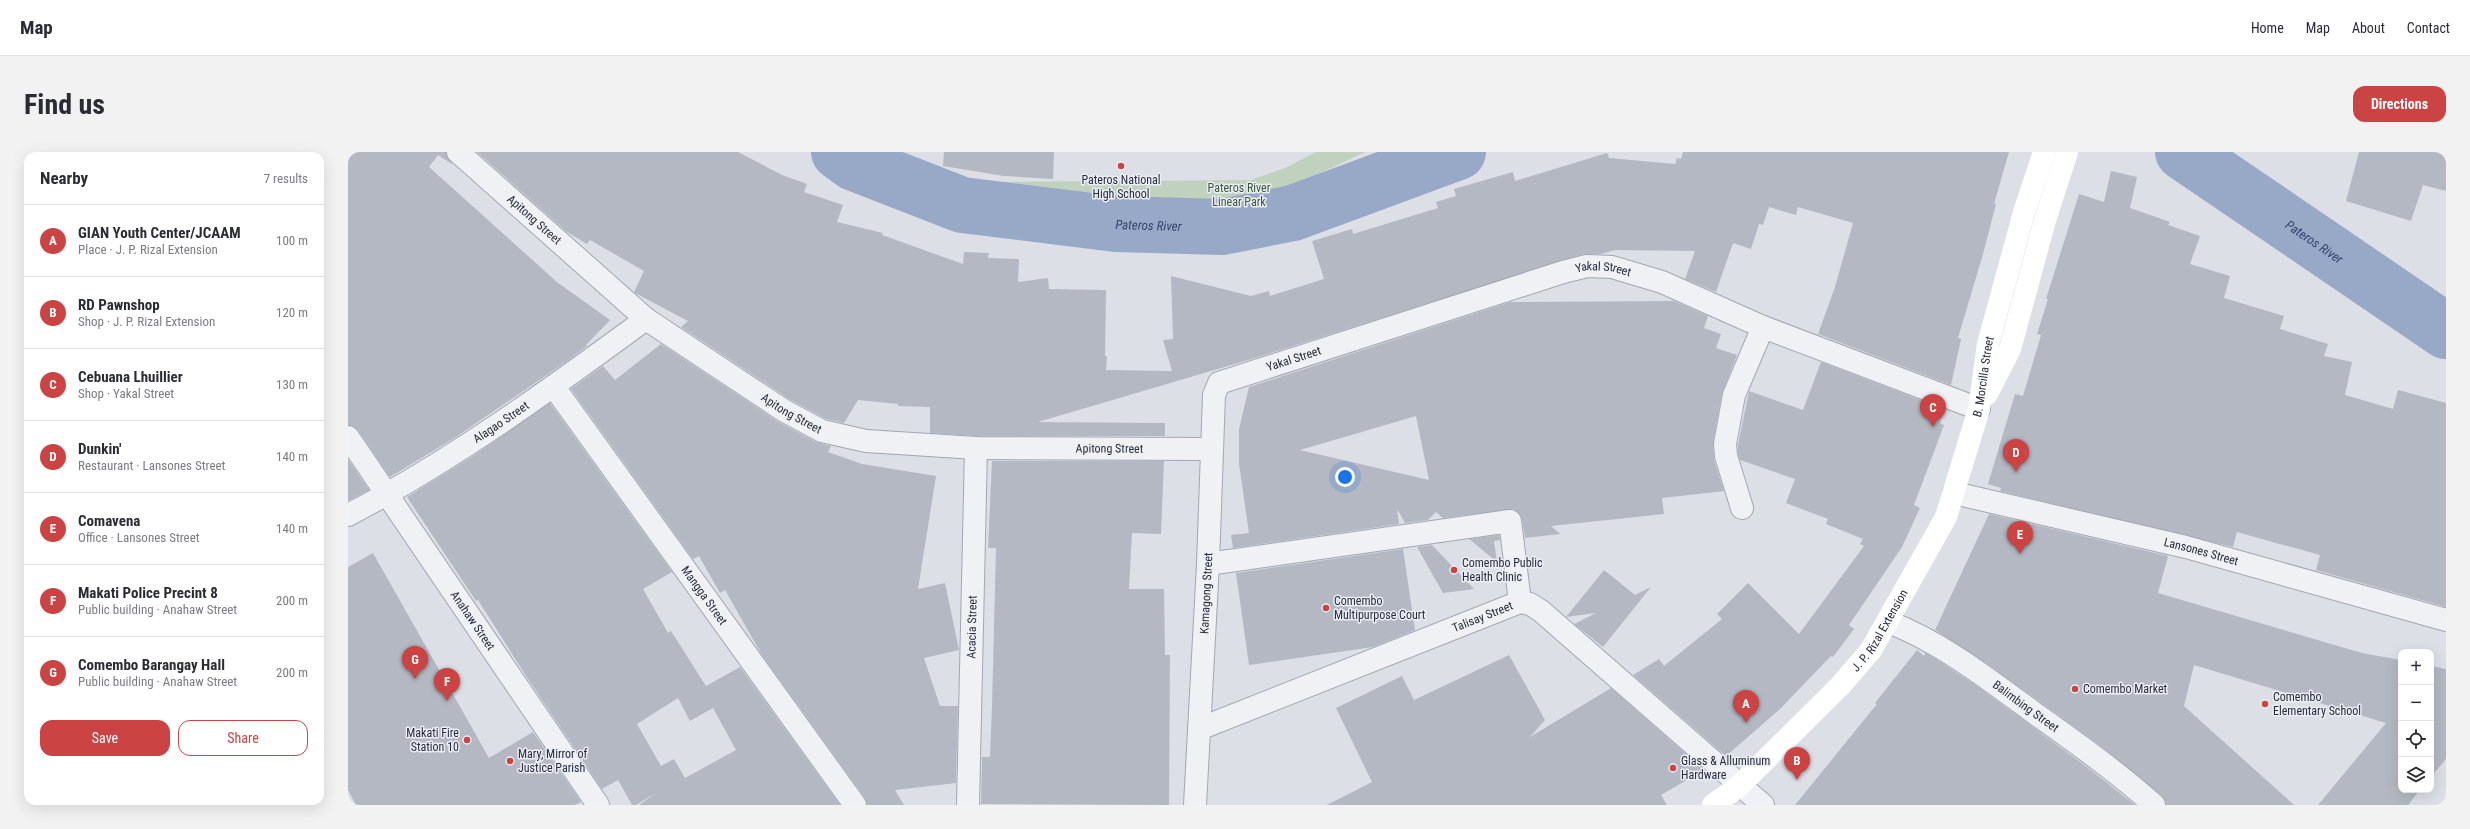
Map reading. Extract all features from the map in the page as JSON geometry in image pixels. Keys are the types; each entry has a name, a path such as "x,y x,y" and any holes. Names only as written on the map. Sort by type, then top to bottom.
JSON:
{"main road":[{"name":"B. Morcilla Street","path":"1979,409 1988,344 2025,209 2044,152"},
{"name":"B. Morcilla Street","path":"1979,409 2010,349 2046,217 2067,152"},
{"name":"J. P. Rizal Extension","path":"1712,805 1740,786 1840,686 1871,650 1889,622 1946,517 1979,409"}],"street":[{"name":"Apitong Street","path":"458,152 646,319 783,410 822,431 866,441 976,448 1212,448"},
{"name":"Yakal Street","path":"1219,383 1563,272 1587,266 1612,268 1662,282 1763,327 1979,409"},
{"name":"Alagao Street","path":"348,515 387,495 554,387 646,319"},
{"path":"1742,508 1726,456 1725,444 1734,395 1763,327"},
{"name":"Kamagong Street","path":"1195,805 1208,564 1214,395 1219,383"},
{"name":"Mangga Street","path":"554,387 854,805"},
{"name":"Anahaw Street","path":"348,437 598,805"},
{"name":"Acacia Street","path":"968,805 976,448"},
{"name":"Lansones Street","path":"1954,493 2186,547 2446,620"},
{"path":"1208,564 1510,521 1520,602"},
{"name":"Talisay Street","path":"1199,729 1520,602 1530,604 1541,611 1763,805"},
{"name":"Balimbing Street","path":"1889,622 1910,630 1963,661 2122,777 2154,805"}],"green space":[{"name":"Pateros River Linear Park","path":"1316,152 1365,152 1242,210 1123,202 998,200 989,198 989,182 1251,180 1285,168"}],"building":[{"path":"348,152 446,152 452,164 438,155 429,167 557,282 610,320 586,345 587,346 567,361 456,437 390,477 358,430 348,425"},
{"path":"477,152 738,152 782,175 807,184 804,192 843,205 837,222 883,233 882,235 963,264 964,252 989,253 988,258 1019,259 1018,282 1048,278 1049,289 1106,290 1106,370 1172,371 1163,340 1173,339 1171,276 1251,296 1269,291 1270,296 1324,279 1312,241 1352,229 1353,234 1438,208 1436,202 1456,196 1454,189 1513,172 1515,181 1607,153 1609,158 1675,164 1677,158 1681,159 1683,152 2009,152 1994,204 1996,204 1983,254 1958,338 1961,339 1951,385 1818,334 1835,287 1853,223 1798,207 1796,215 1769,207 1763,225 1759,224 1751,249 1733,243 1716,292 1685,279 1695,251 1615,250 1601,254 1584,254 1255,358 1038,422 1165,423 1165,436 976,436 930,433 930,407 898,406 898,404 858,400 844,423 826,419 789,399 681,327 688,321 634,292 644,271 590,240 587,244 567,232"},
{"path":"944,152 1054,152 1053,179 1004,176 943,166"},
{"path":"2359,152 2446,152 2446,191 2423,185 2411,221 2346,201"},
{"path":"2111,171 2137,177 2130,208 2170,222 2168,225 2200,236 2190,264 2230,276 2224,298 2284,316 2280,329 2328,344 2324,356 2352,362 2345,395 2393,409 2398,390 2446,403 2446,607 2316,570 2320,555 2237,532 2233,547 2000,491 2001,488 1988,484 2015,394 2023,396 2041,335 2037,334 2048,299 2046,299 2079,194 2104,202"},
{"path":"1674,301 1708,316 1704,328 1721,334 1716,348 1737,355 1722,393 1713,442 1714,460 1724,491 1662,498 1664,514 1551,526 1560,534 1525,538 1522,519 1514,509 1443,518 1436,512 1428,520 1405,523 1397,509 1399,524 1233,548 1231,535 1249,533 1239,464 1239,429 1249,387 1510,302","holes":["1416,416 1429,480 1300,450"]},
{"path":"661,344 777,421 816,442 831,446 828,452 862,464 936,476 918,589 945,583 959,650 924,658 940,706 958,706 956,783 895,790 904,805 867,805 865,798 762,655 725,590 720,593 699,556 693,559 571,389 603,366 615,380"},
{"path":"1821,362 1944,409 1940,423 1944,425 1914,505 1920,508 1902,547 1849,625 1854,629 1833,657 1831,656 1780,709 1726,756 1633,675 1659,659 1664,666 1722,619 1717,614 1748,583 1799,634 1864,546 1860,544 1863,539 1826,524 1828,519 1786,503 1795,479 1740,460 1738,454 1738,445 1749,391 1803,410"},
{"path":"550,403 672,572 643,589 668,633 671,631 706,686 740,667 840,805 639,805 656,793 636,805 632,805 618,780 602,789 528,679 478,600 476,601 407,497 470,458","holes":["678,698 690,721 713,708 736,750 685,778 674,759 661,766 637,724"]},
{"path":"348,459 369,490 348,501"},
{"path":"992,461 1164,461 1161,534 1132,533 1129,589 1164,589 1165,655 1170,655 1169,805 981,804 982,757 990,757 992,706 996,548 988,548"},
{"path":"1989,514 2168,556 2158,593 2362,653 2398,659 2398,793 2418,793 2408,805 2318,805 2386,723 2194,665 2184,706 2294,805 2166,805 2162,796 2102,747 1988,664 1935,630"},
{"path":"1499,535 1500,540 1494,541 1497,562 1469,539"},
{"path":"1432,545 1474,589 1443,593 1417,547"},
{"name":"Comembo Multipurpose Court","path":"1403,549 1415,630 1373,647 1249,665 1236,573"},
{"path":"373,553 489,758 533,732 581,802 575,805 356,805 348,790 348,567"},
{"path":"1604,570 1635,595 1651,587 1603,647 1574,624 1596,613 1566,617"},
{"path":"1917,650 1924,656 1925,653 1939,661 1974,684 2087,767 2135,805 1795,805 1877,704 1875,703"},
{"path":"1509,655 1545,720 1530,737 1611,688 1704,770 1661,795 1667,805 1327,805 1372,782 1336,708 1402,676 1414,700"},
{"path":"2434,667 2446,669 2446,759 2434,773"}],"waterway":[{"name":"Pateros River","path":"839,152 854,163 962,205 1116,224 1222,227 1293,213 1458,152"},
{"name":"Pateros River","path":"2183,152 2446,331"}],"place":[{"name":"Pateros National High School","path":"1121,166"},
{"name":"Cebuana Lhuillier","path":"1933,427"},
{"name":"Dunkin'","path":"2016,472"},
{"name":"Comavena","path":"2020,554"},
{"name":"Comembo Public Health Clinic","path":"1454,570"},
{"name":"Comembo Multipurpose Court","path":"1326,608"},
{"name":"Comembo Barangay Hall","path":"415,679"},
{"name":"Comembo Market","path":"2075,689"},
{"name":"Makati Police Precint 8","path":"447,701"},
{"name":"Comembo Elementary School","path":"2265,704"},
{"name":"GIAN Youth Center/JCAAM","path":"1746,723"},
{"name":"Makati Fire Station 10","path":"467,740"},
{"name":"Mary, Mirror of Justice Parish","path":"510,761"},
{"name":"Glass & Alluminum Hardware","path":"1673,768"},
{"name":"RD Pawnshop","path":"1797,780"}]}
